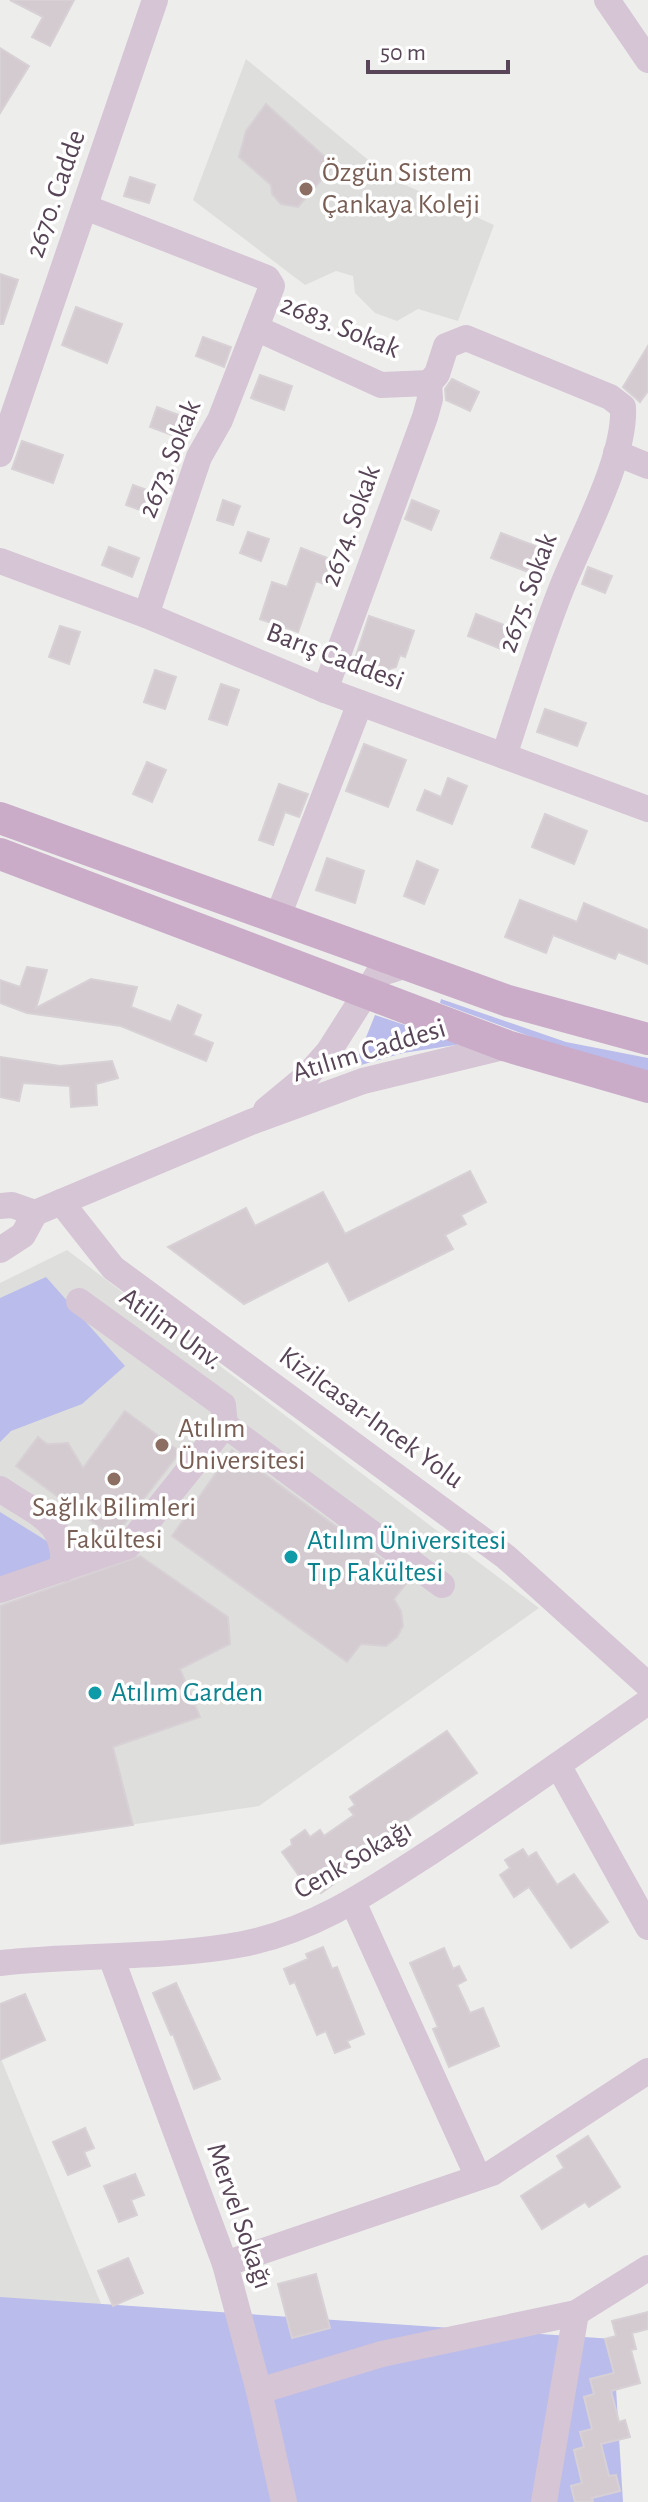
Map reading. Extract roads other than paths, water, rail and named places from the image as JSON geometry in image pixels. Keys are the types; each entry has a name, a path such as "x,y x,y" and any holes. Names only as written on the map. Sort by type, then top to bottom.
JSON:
{"main road":[{"path":"0,818 559,1017 648,1039"},
{"path":"0,854 507,1046 648,1087"}],"street":[{"name":"2670. Cadde","path":"0,454 155,0"},
{"path":"607,0 648,60"},
{"name":"2683. Sokak","path":"85,207 267,278 272,286 256,328 381,385 429,383 437,374 446,346 466,338 610,397 623,407 624,429 616,453"},
{"name":"2673. Sokak","path":"146,615 199,457 220,420 256,328"},
{"name":"2674. Sokak","path":"325,690 425,417 430,399 429,383"},
{"path":"616,453 648,466"},
{"name":"2675. Sokak","path":"504,756 559,595 616,453"},
{"name":"Barış Caddesi","path":"0,561 146,615 325,690 648,809"},
{"path":"277,919 360,703"},
{"name":"Atılım Caddesi","path":"251,1122 307,1076 329,1051 378,974 407,965"},
{"name":"Atılım Caddesi","path":"35,1213 251,1122 363,1081 507,1046"},
{"name":"Kizilcasar-Incek Yolu","path":"61,1202 113,1268 506,1557 648,1685"},
{"path":"0,1206 12,1205 35,1213 23,1235 0,1250"},
{"name":"Atilim Unv.","path":"79,1301 223,1405 225,1425"},
{"path":"0,1590 128,1546 225,1425 442,1585"},
{"path":"0,1489 59,1530 65,1546 63,1569"},
{"name":"Cenk Sokağı","path":"0,1963 56,1957 111,1957 243,1944 313,1923 353,1902 648,1702"},
{"path":"558,1765 648,1927"},
{"path":"353,1902 478,2177"},
{"name":"Mervel Sokağı","path":"111,1957 225,2264 259,2391 284,2502"},
{"path":"225,2264 492,2173 648,2071"},
{"path":"259,2391 382,2354 576,2313 648,2268"},
{"path":"544,2502 576,2313"}],"place":[{"name":"Özgün Sistem Çankaya Koleji","path":"306,189"},
{"name":"Atılım Üniversitesi","path":"162,1445"},
{"name":"Sağlık Bilimleri Fakültesi","path":"114,1479"},
{"name":"Atılım Üniversitesi Tıp Fakültesi","path":"291,1557"},
{"name":"Atılım Garden","path":"95,1693"}]}
